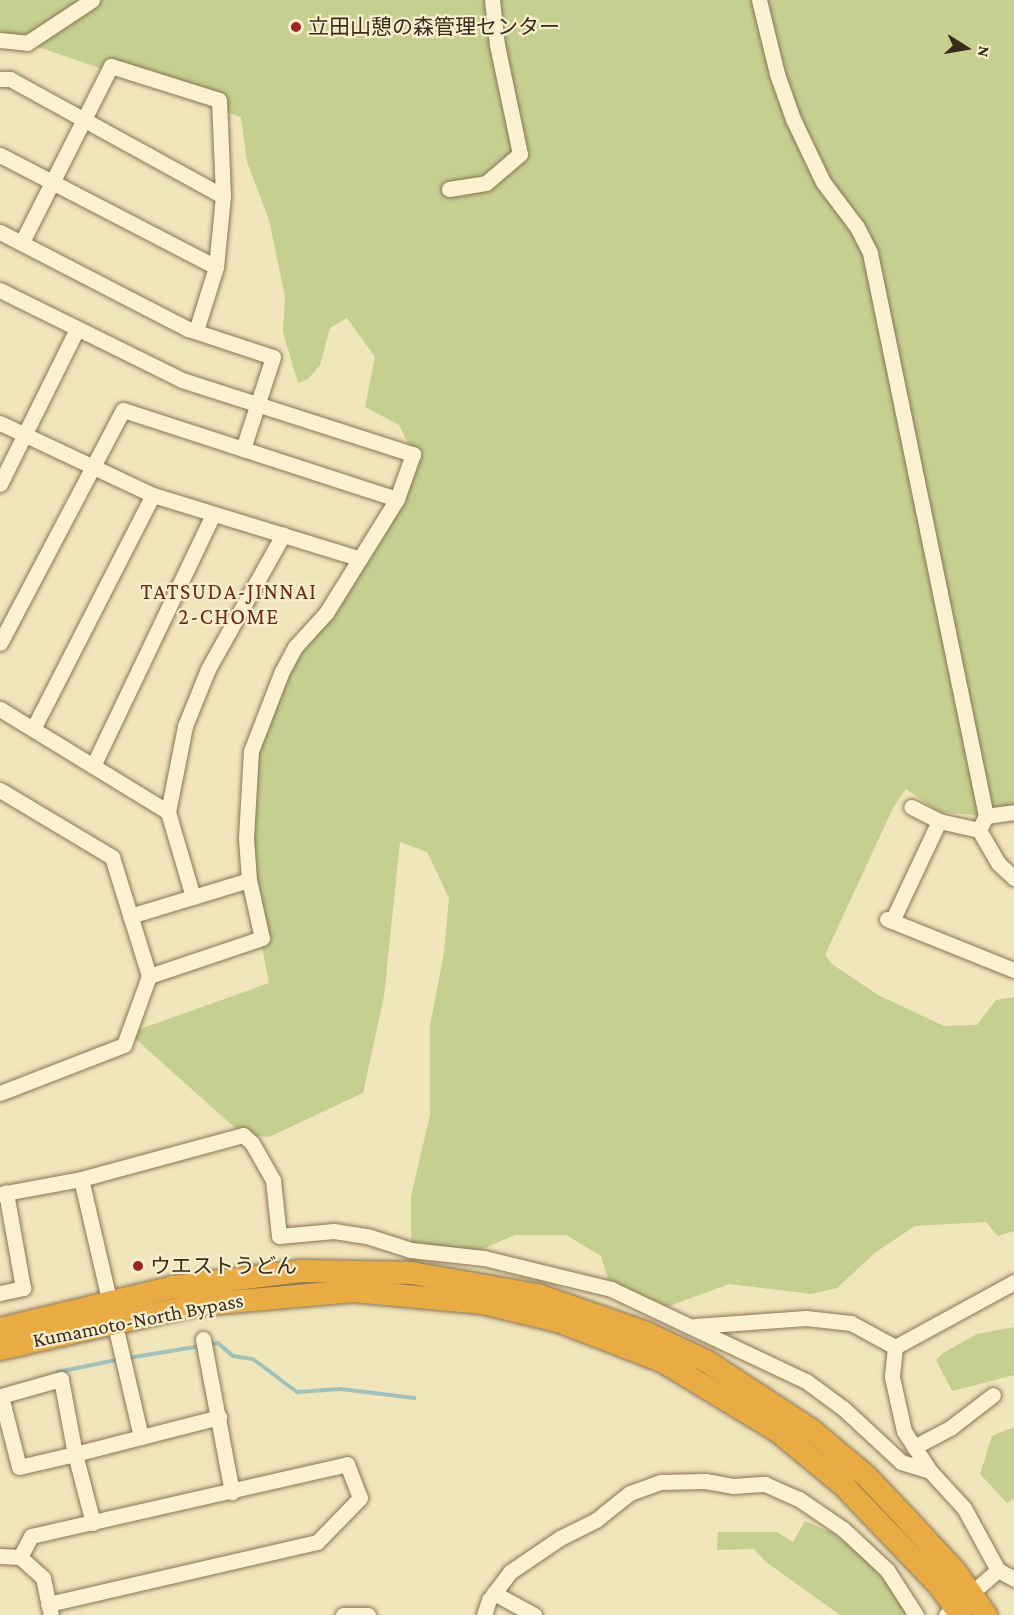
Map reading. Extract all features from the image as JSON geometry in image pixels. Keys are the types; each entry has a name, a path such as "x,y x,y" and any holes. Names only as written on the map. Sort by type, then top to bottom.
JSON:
{"highway":[{"name":"Kumamoto-North Bypass","path":"0,1329 112,1312 353,1291 483,1303 558,1321 664,1362 779,1432 843,1485 939,1585 958,1608 986,1615"},
{"name":"Kumamoto-North Bypass","path":"0,1349 112,1312"}],"street":[{"path":"0,40 27,43 92,0"},
{"path":"449,189 486,183 520,154 497,45 492,0"},
{"path":"759,0 777,74 793,119 823,182 857,227 870,253 982,823 999,864 1014,878"},
{"path":"22,242 111,66 219,100 223,196 216,267 196,331"},
{"path":"0,79 10,79 82,122 223,196"},
{"path":"0,155 216,267"},
{"path":"0,232 196,331 273,357 243,449"},
{"path":"0,290 182,380 413,454 398,499 358,558 326,613 295,647 262,716 251,751 247,792 249,880 262,938 149,976"},
{"path":"0,484 77,329"},
{"path":"0,643 123,411 398,499"},
{"path":"0,423 153,495 358,558"},
{"path":"33,729 153,495"},
{"path":"93,766 213,514"},
{"path":"193,897 168,812 186,726 200,688 283,535"},
{"path":"0,709 168,812"},
{"path":"0,790 112,857 149,976 124,1045 0,1093"},
{"path":"910,807 939,821 982,823 1014,812"},
{"path":"939,821 889,920 1014,970"},
{"path":"130,916 249,880"},
{"path":"0,1293 23,1288 3,1194 81,1179 243,1135 252,1143 273,1180 279,1236 333,1231 367,1236 411,1250 547,1271 611,1289 690,1327 737,1346 806,1381 844,1409 901,1462 914,1469 930,1471"},
{"path":"81,1179 141,1437"},
{"path":"895,1347 1014,1282"},
{"path":"690,1327 806,1318 851,1323 895,1347"},
{"path":"203,1339 232,1492"},
{"path":"895,1347 894,1393 904,1431 930,1471 964,1508 998,1570 1014,1579"},
{"path":"93,1523 75,1454 61,1379 1,1396 19,1467 75,1454 219,1417"},
{"path":"914,1447 950,1428 993,1395"},
{"path":"0,1556 20,1557 43,1578 49,1610 317,1542 360,1498 347,1464 31,1536 20,1557"},
{"path":"484,1615 494,1593 510,1572 560,1538 596,1520 630,1493 661,1482 765,1484 799,1499 843,1529 887,1570 916,1615"},
{"path":"958,1608 998,1570"},
{"path":"494,1593 534,1615"},
{"path":"343,1615 369,1615"}],"green space":[{"path":"0,0 1014,0 1014,812 986,816 939,812 906,789 893,808 825,955 832,964 878,995 944,1026 977,1025 996,1000 1014,997 1014,1231 998,1236 986,1222 915,1226 876,1252 837,1288 811,1294 729,1284 656,1311 611,1289 601,1256 566,1235 515,1235 466,1256 411,1250 411,1196 430,1115 430,1025 444,953 449,898 427,852 400,842 384,996 363,1093 269,1137 243,1135 129,1033 269,983 249,880 251,751 282,671 326,613 413,454 399,425 365,407 375,357 347,318 330,328 320,365 308,379 298,383 283,332 285,296 269,220 247,162 241,117 27,43 0,40"},
{"path":"1014,1327 1014,1375 952,1391 936,1360 943,1353 977,1334"},
{"path":"1014,1427 1014,1499 1007,1503 980,1474 992,1436"},
{"path":"805,1521 833,1533 864,1557 898,1596 905,1615 840,1615 766,1562 754,1549 717,1550 718,1532 777,1532 793,1542"}],"waterway":[{"path":"208,1345 218,1343 233,1356 253,1359 297,1392 341,1389 414,1398"},
{"path":"128,1358 201,1346"},
{"path":"58,1372 121,1359"}],"place":[{"name":"立田山憩の森管理センター","path":"296,27"},
{"name":"ウエストうどん","path":"138,1266"}],"district":[{"name":"TATSUDA-JINNAI 2-CHOME","path":"229,604"}]}
